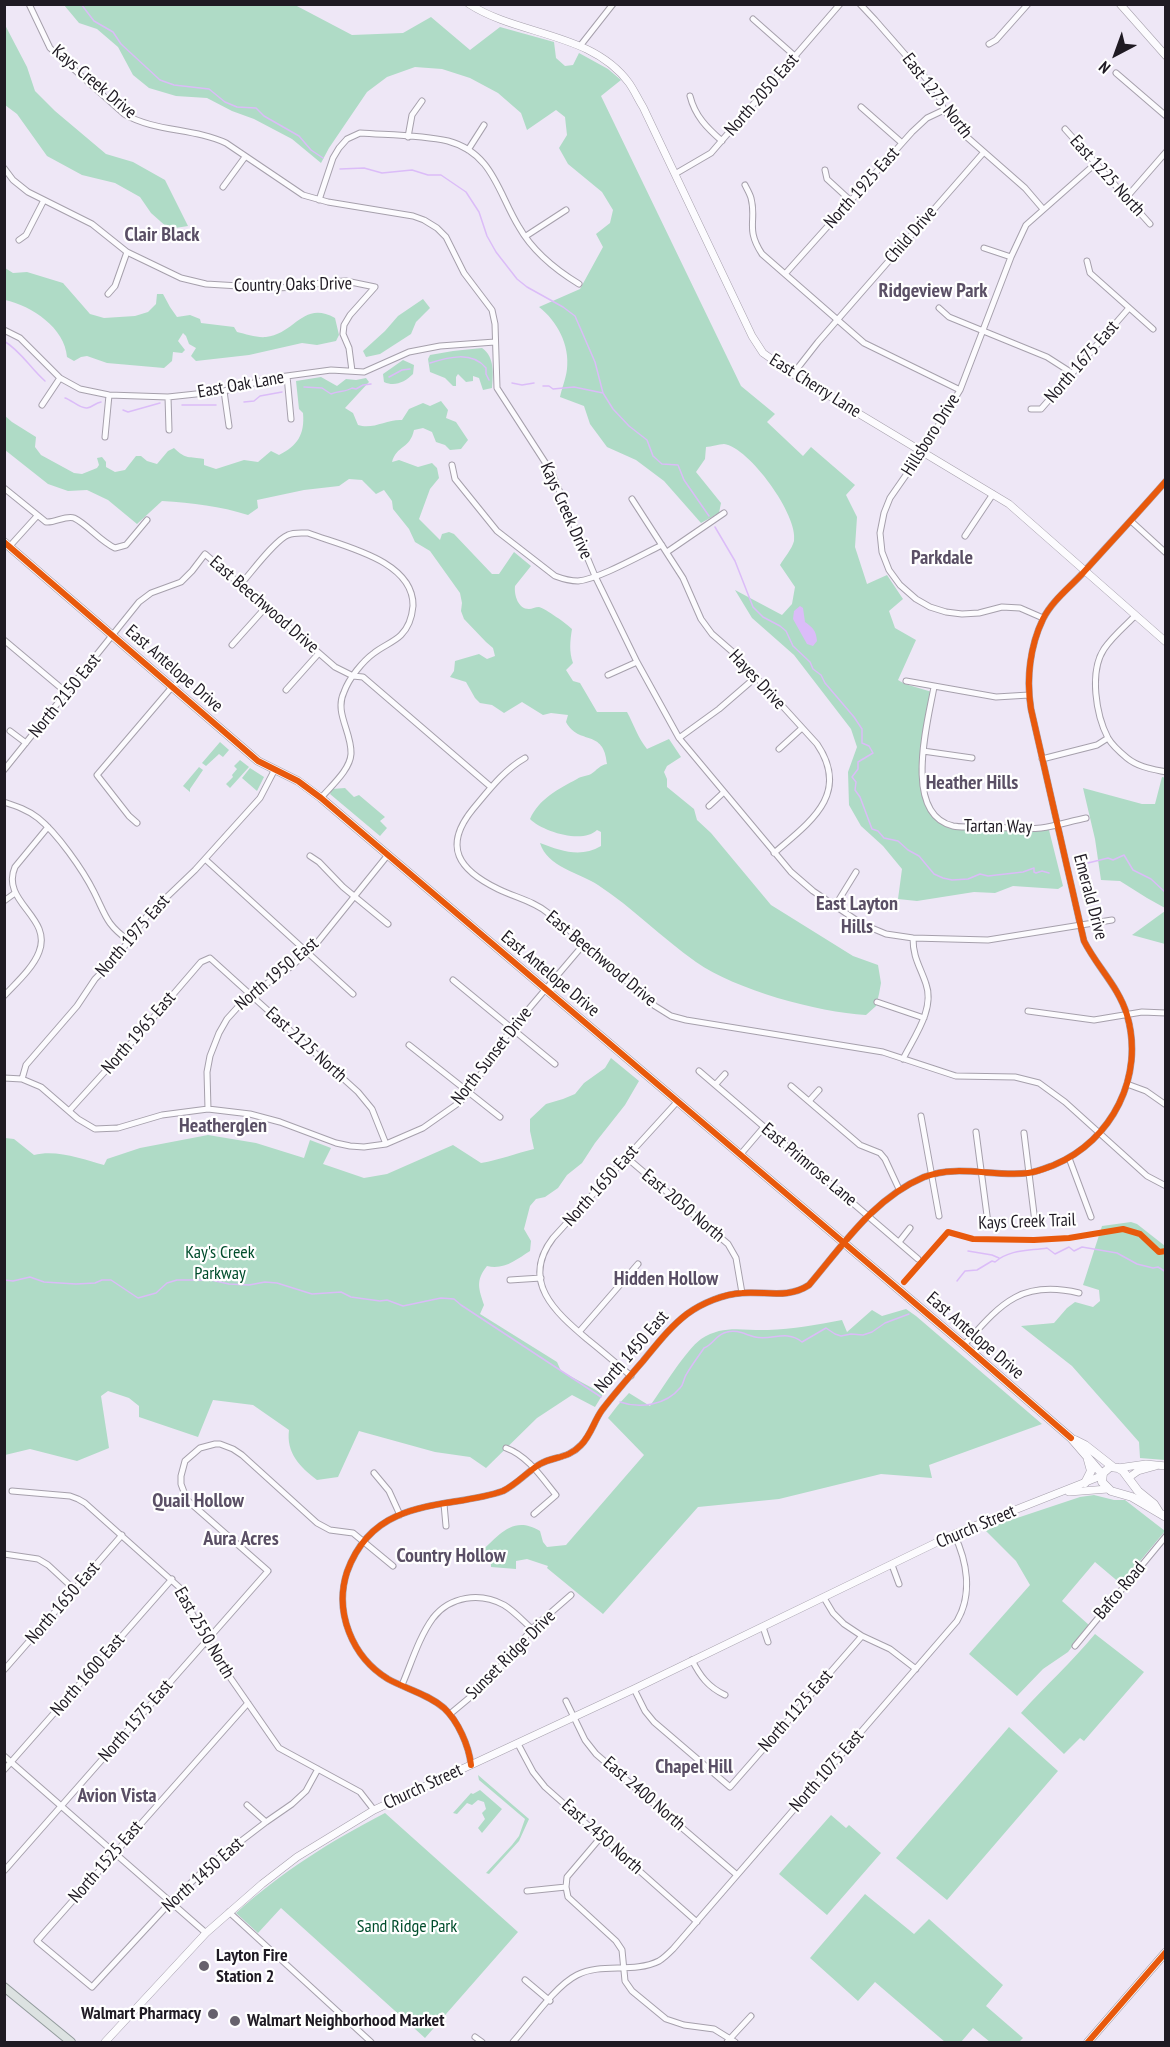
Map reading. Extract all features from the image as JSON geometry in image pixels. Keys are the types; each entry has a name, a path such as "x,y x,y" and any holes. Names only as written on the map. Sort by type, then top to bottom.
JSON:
{"main road":[{"name":"East Antelope Drive","path":"7,544 258,760 274,771 298,781 321,798 964,1345 1071,1438 1101,1475"},
{"name":"East Antelope Drive","path":"1071,1438 1116,1467"},
{"path":"1085,1483 1091,1469 1086,1455"},
{"path":"1116,1467 1140,1493 1154,1504 1162,1515 1150,1510 1135,1499 1107,1489 1101,1475 1108,1468 1116,1467"},
{"path":"1121,1493 1128,1486 1129,1479"},
{"path":"1088,2043 1166,1952"},
{"path":"4,1987 71,2043"}],"street":[{"name":"Kays Creek Drive","path":"29,4 50,48 124,114 146,124 215,138 303,195 319,200 412,216 437,228 446,237 469,280 492,310 495,324 497,387 552,473 595,576 637,662 679,738 774,853 806,885 862,924 886,934 913,938 988,940 1112,920"},
{"name":"East Cherry Lane","path":"469,4 490,16 580,46 608,63 628,82 643,107 757,346 773,361 1010,504 1166,642"},
{"path":"580,46 614,4"},
{"name":"North 2050 East","path":"675,174 703,159 722,141 840,4"},
{"name":"East 1275 North","path":"860,4 937,92 945,110 960,131 1025,188 1043,209"},
{"path":"989,44 996,40 1028,4"},
{"path":"1120,4 1166,56"},
{"path":"753,19 796,57"},
{"path":"1116,73 1166,116"},
{"path":"690,96 693,108 700,118 722,141"},
{"path":"408,137 412,115 422,101"},
{"path":"861,107 902,143"},
{"name":"North 1925 East","path":"785,274 902,143 927,118 945,110"},
{"path":"468,150 484,125"},
{"name":"East 1225 North","path":"1065,129 1150,224"},
{"path":"319,200 333,158 347,139 360,134 448,141 468,150 482,160 491,171 519,228 560,273 579,284"},
{"name":"Child Drive","path":"793,374 837,320 984,152"},
{"path":"1126,198 1166,152"},
{"path":"223,187 245,157"},
{"name":"Hillsboro Drive","path":"1043,618 1020,608 1002,608 979,613 946,612 923,603 900,585 889,570 882,552 880,533 890,498 922,452 960,390 1011,257 1026,225 1095,164"},
{"name":"Country Oaks Drive","path":"4,168 28,192 92,224 127,252 181,278 206,284 273,288 346,281 375,287 344,325 343,334 349,348 352,371"},
{"path":"825,170 827,179 851,201"},
{"path":"745,185 752,199 752,233 755,244 762,254 864,343 960,390"},
{"path":"18,240 26,235 44,200"},
{"path":"526,236 566,210"},
{"path":"984,248 1011,257"},
{"path":"108,294 115,286 127,252"},
{"path":"1087,261 1090,273 1154,329"},
{"path":"939,308 949,317 1047,357 1072,373"},
{"name":"North 1675 East","path":"1031,409 1041,409 1129,308"},
{"name":"East Oak Lane","path":"4,330 20,338 60,378 80,388 109,395 168,397 224,391 272,378 331,370 364,372 409,352 440,346 495,342"},
{"path":"287,376 291,419"},
{"path":"42,405 60,378"},
{"path":"224,391 229,426"},
{"path":"105,437 109,395"},
{"path":"168,397 169,430"},
{"path":"452,465 455,479 497,531 555,576 566,580 580,580 595,576 662,546"},
{"name":"Emerald Drive","path":"844,1243 882,1201 899,1189 932,1174 959,1171 1030,1173 1069,1158 1083,1149 1100,1132 1115,1111 1127,1084 1132,1059 1127,1015 1117,992 1084,941 1080,926 1029,695 1031,652 1043,618 1054,602 1166,481"},
{"path":"4,488 45,522 54,523 65,518 74,518 106,544 115,548 126,545 147,520"},
{"path":"965,536 993,494"},
{"name":"Hayes Drive","path":"632,499 683,578 706,627 735,654 825,756 831,776 828,794 820,810 774,853"},
{"path":"667,552 724,513"},
{"path":"7,544 37,516"},
{"path":"1131,521 1166,553"},
{"path":"240,585 275,544 287,535 308,533 380,560 403,578 410,591 413,603 412,617 407,627 400,636 373,654 353,676 343,693 341,715 351,755 342,774 321,798"},
{"name":"East Beechwood Drive","path":"205,554 335,667 353,676 363,677 491,788 465,819 458,835 456,853 465,866 499,890 546,911 655,1006 671,1016 883,1052 956,1076 1015,1077 1039,1083 1100,1132 1147,1176 1166,1186"},
{"name":"North 2150 East","path":"4,770 139,602 151,593 181,582 205,554"},
{"path":"232,645 266,607"},
{"path":"1135,615 1103,650 1094,684 1108,738 1128,760 1166,772"},
{"path":"4,640 67,693"},
{"path":"286,690 319,653"},
{"path":"608,675 637,662"},
{"path":"679,738 719,709 756,677"},
{"path":"906,681 996,697 1029,695"},
{"path":"137,823 98,775 172,687"},
{"name":"Tartan Way","path":"934,687 923,751 922,783 930,807 939,819 952,826 1041,828 1086,818"},
{"path":"779,749 802,728"},
{"path":"10,731 26,743"},
{"path":"1042,759 1097,745 1108,738"},
{"path":"923,751 972,758"},
{"path":"491,788 514,764 525,758"},
{"name":"North 1975 East","path":"22,1079 26,1065 77,1006 95,979 115,958 147,916 205,859 260,798 274,771"},
{"path":"709,806 724,792"},
{"path":"4,802 24,809 48,827 86,878 110,925 128,940"},
{"path":"4,996 33,962 41,948 41,934 38,926 17,896 11,883 15,867 48,827"},
{"path":"310,856 353,896 388,924"},
{"name":"North 1950 East","path":"208,1109 207,1072 214,1044 227,1019 251,994 308,953 387,856"},
{"path":"205,859 353,994"},
{"path":"835,906 856,872"},
{"path":"4,901 17,896"},
{"path":"903,1059 924,1018 929,1000 927,986 913,955 913,938"},
{"name":"North Sunset Drive","path":"22,1079 42,1087 69,1112 95,1129 106,1130 162,1115 208,1109 280,1122 350,1146 364,1147 386,1143 423,1128 447,1113 469,1092 513,1028 584,944"},
{"name":"East 2125 North","path":"210,958 366,1100 386,1143"},
{"name":"North 1965 East","path":"69,1112 201,962 210,958"},
{"path":"453,980 555,1064"},
{"path":"877,1002 924,1018"},
{"path":"1028,1011 1094,1020 1155,1011 1166,1013"},
{"path":"409,1045 500,1117"},
{"name":"East Primrose Lane","path":"699,1071 918,1258"},
{"path":"715,1085 725,1074"},
{"path":"4,1078 22,1079"},
{"path":"1127,1084 1146,1091 1166,1105"},
{"path":"791,1086 860,1145 880,1153 899,1189"},
{"path":"809,1101 819,1090"},
{"name":"North 1650 East","path":"541,1278 540,1266 548,1245 677,1102"},
{"path":"921,1116 939,1216"},
{"path":"740,1155 764,1127"},
{"path":"976,1132 988,1223"},
{"path":"1024,1133 1035,1222"},
{"name":"East 2050 North","path":"626,1157 728,1244 736,1258 742,1293"},
{"path":"1069,1158 1091,1217"},
{"path":"899,1242 910,1228"},
{"name":"North 1450 East","path":"450,1714 435,1701 376,1671 365,1660 351,1638 344,1616 343,1584 351,1560 364,1541 384,1523 400,1515 491,1496 503,1491 548,1461 565,1456 580,1447 591,1432 601,1411 668,1332 689,1312 719,1298 742,1293 789,1294 800,1291 809,1285 844,1243"},
{"path":"579,1332 638,1264"},
{"path":"510,1280 541,1278 548,1301 561,1316 631,1376"},
{"path":"964,1345 1003,1305 1025,1293 1052,1288 1078,1293"},
{"name":"North 1575 East","path":"4,1871 268,1571 187,1500 181,1484 181,1469 189,1456 200,1448 215,1444 233,1449 317,1523 330,1530 353,1533 364,1541"},
{"path":"506,1448 519,1454 556,1495 534,1514"},
{"path":"1116,1467 1146,1464 1166,1466"},
{"path":"1129,1479 1138,1471 1156,1466"},
{"path":"374,1473 389,1491 400,1515"},
{"name":"Church Street","path":"105,2043 206,1933 229,1912 297,1857 374,1810 634,1689 954,1534 1061,1493 1101,1475"},
{"name":"Church Street","path":"1061,1493 1107,1489"},
{"name":"East 2550 North","path":"12,1491 70,1496 78,1499 172,1579 184,1596 206,1642 279,1748 360,1792 374,1810"},
{"path":"444,1504 446,1526"},
{"name":"North 1075 East","path":"513,2043 565,1983 578,1974 596,1969 644,1966 660,1960 697,1922 964,1611 965,1563 954,1534"},
{"name":"North 1650 East","path":"4,1670 122,1535"},
{"name":"Bafco Road","path":"1075,1646 1166,1536"},
{"path":"364,1541 393,1566"},
{"path":"4,1554 38,1559 48,1565 75,1590"},
{"path":"892,1565 899,1584"},
{"name":"North 1600 East","path":"4,1770 172,1579"},
{"name":"Sunset Ridge Drive","path":"450,1714 486,1684 532,1629 571,1595"},
{"path":"824,1598 833,1613 844,1624 862,1636 890,1649 916,1669"},
{"path":"402,1685 432,1620 442,1610 462,1599 494,1600 505,1606 532,1629"},
{"path":"763,1627 768,1642"},
{"name":"North 1125 East","path":"634,1689 645,1711 654,1722 730,1786 862,1636"},
{"path":"692,1660 701,1677 714,1690 725,1695"},
{"name":"East 2400 North","path":"566,1701 585,1740 596,1754 737,1875"},
{"name":"North 1525 East","path":"92,1987 37,1941 248,1703"},
{"path":"450,1714 470,1755 471,1765"},
{"name":"East 2450 North","path":"518,1744 533,1772 545,1787 697,1922"},
{"path":"4,1756 206,1933"},
{"name":"North 1450 East","path":"92,1987 207,1867 306,1791 318,1769"},
{"path":"247,1805 266,1822"},
{"path":"601,1837 567,1877 566,1887 568,1897 616,1941 622,1950 628,1986 657,2013 675,2023 714,2028 731,2041 751,2016"},
{"path":"527,1891 566,1887"},
{"path":"229,1912 371,2043"},
{"path":"525,1980 549,2001"},
{"path":"476,2037 482,2043"}],"green space":[{"path":"64,5 295,5 352,35 403,33 431,17 470,50 500,27 554,42 556,58 565,66 573,65 579,53 608,69 621,80 601,96 741,386 775,414 767,422 803,456 811,447 855,485 846,495 857,517 855,547 867,584 887,575 903,599 889,611 895,628 916,640 898,680 932,692 921,777 934,818 948,828 1049,830 1063,886 1058,889 1013,886 995,893 974,892 917,901 898,899 902,869 883,846 861,826 849,805 848,772 857,747 851,729 794,655 752,618 735,590 782,615 792,604 795,587 780,565 793,544 793,530 781,500 758,469 734,448 724,444 706,447 705,459 696,472 721,503 719,513 701,523 664,481 636,460 607,447 590,424 584,406 560,397 567,369 566,351 557,326 539,307 580,289 603,247 596,234 610,223 613,210 602,192 568,164 559,148 567,135 565,117 556,110 527,130 521,113 498,93 470,78 442,69 415,67 387,77 367,92 321,163 292,139 207,98 176,96 149,88 133,75 118,47 97,29 79,23"},
{"path":"4,23 27,67 35,91 106,154 133,162 165,180 188,226 169,229 151,213 140,197 115,183 82,175 47,156 17,114 5,105"},
{"path":"5,268 13,273 27,272 63,283 90,314 104,318 135,316 148,312 156,304 157,294 163,294 177,317 190,315 200,319 201,323 234,327 237,332 252,336 276,335 307,315 315,313 335,318 339,335 336,341 317,345 302,343 249,355 196,361 191,356 196,348 189,344 183,333 178,341 185,350 182,353 173,352 172,361 164,368 107,363 87,356 74,361 67,357 60,337 45,320 26,307 5,300"},
{"path":"423,299 430,308 416,322 411,334 380,354 366,357 363,351 398,316"},
{"path":"482,348 491,361 492,388 483,390 479,378 473,376 473,381 466,382 458,374 456,386 453,386 445,378 430,372 428,359 430,355"},
{"path":"403,360 414,365 413,374 400,383 384,382 383,374"},
{"path":"321,377 337,386 346,379 366,378 369,382 345,408 353,413 358,425 375,425 402,420 409,409 423,403 430,406 441,401 448,410 446,418 456,422 468,440 461,449 450,450 445,445 436,442 432,432 423,428 414,430 410,441 397,452 392,462 399,460 418,467 432,463 437,468 439,478 430,489 419,519 440,540 442,534 449,532 454,534 492,574 499,574 514,552 531,566 515,586 517,601 525,608 542,608 572,629 570,646 573,663 566,670 573,681 580,683 597,712 627,712 647,749 669,739 681,757 667,766 664,772 667,787 694,809 697,820 711,833 771,905 853,956 878,965 881,983 879,994 876,1006 866,1015 801,1004 733,982 683,953 598,885 549,858 540,843 571,852 586,852 601,846 601,832 597,830 582,836 563,835 544,828 530,819 538,806 550,795 607,764 605,753 596,741 577,734 571,729 566,722 568,715 551,713 543,715 522,702 504,713 492,705 480,703 466,682 450,677 454,671 455,661 479,654 487,659 495,656 493,648 464,619 460,593 430,551 415,542 409,529 393,509 392,501 384,490 376,494 362,480 349,479 339,486 304,490 257,500 258,508 248,515 206,505 162,501 137,524 108,500 87,490 68,491 48,484 5,450 4,415 36,437 35,447 41,455 74,473 82,474 97,468 99,465 97,458 102,457 106,462 106,467 115,472 125,470 136,456 157,464 168,451 174,448 185,456 204,459 204,465 216,469 244,460 258,462 271,451 279,455 295,444 303,428 303,413 299,409 296,381"},
{"path":"220,742 229,750 223,757 219,754 206,766 202,763"},
{"path":"240,760 249,767 230,788 226,784 233,777 237,769 234,766"},
{"path":"199,767 203,770 190,792 183,786"},
{"path":"250,768 264,777 257,791 242,778"},
{"path":"1162,777 1166,778 1165,908 1120,881 1101,880 1095,839 1083,788 1142,804 1155,804"},
{"path":"345,788 354,797 359,795 385,817 380,821 387,828 380,836 330,794 332,789"},
{"path":"1165,911 1165,944 1132,935"},
{"name":"Kay's Creek Parkway","path":"611,1058 639,1081 625,1105 582,1163 567,1175 558,1188 545,1197 536,1199 530,1206 524,1229 531,1241 530,1251 515,1261 499,1267 487,1266 479,1281 484,1305 480,1314 557,1362 561,1371 603,1394 595,1407 572,1395 537,1418 486,1468 470,1457 435,1452 359,1431 338,1477 317,1480 305,1470 292,1452 289,1430 253,1405 213,1400 198,1437 139,1417 139,1406 129,1398 108,1391 101,1396 109,1448 77,1461 30,1449 5,1455 5,1138 14,1139 34,1155 60,1154 104,1165 107,1159 140,1148 208,1135 256,1143 304,1158 310,1140 331,1148 323,1164 364,1178 387,1174 453,1145 481,1163 534,1149 530,1119 546,1104 575,1094 584,1083 605,1068"},
{"path":"1131,1222 1137,1224 1165,1246 1165,1460 1140,1458 1139,1442 1072,1366 1021,1326 1054,1323 1075,1302 1093,1307 1100,1301 1099,1290 1083,1285 1102,1226"},
{"path":"906,1309 1042,1424 929,1465 932,1478 881,1474 779,1499 698,1507 603,1614 547,1568 548,1566 527,1559 516,1561 516,1569 491,1567 491,1562 478,1554 506,1529 521,1525 540,1531 547,1547 566,1545 644,1455 608,1418 629,1393 650,1406 681,1361 695,1344 709,1334 734,1329 787,1329 842,1320 847,1332 872,1310 882,1316"},
{"path":"1094,1495 1125,1500 1165,1531 1121,1584 1095,1562 1062,1601 1089,1625 1068,1652 1043,1669 1017,1696 969,1654 1030,1585 1016,1561 986,1531 999,1524 1080,1497"},
{"path":"1095,1634 1144,1672 1084,1741 1080,1738 1064,1754 1021,1713"},
{"path":"1009,1727 1058,1771 947,1900 896,1858"},
{"path":"478,1775 529,1819 519,1841 489,1874 486,1873 519,1836 525,1819 479,1780"},
{"path":"480,1790 502,1809 482,1833 478,1828 485,1819 482,1813 486,1809 484,1802 478,1800 472,1805 467,1803 457,1814 453,1813 471,1793"},
{"name":"Sand Ridge Park","path":"385,1813 518,1932 425,2038 281,1908 258,1933 236,1913 307,1858"},
{"path":"831,1815 846,1828 849,1825 881,1853 827,1915 779,1874"},
{"path":"865,1894 914,1934 929,1919 1003,1985 986,2006 1023,2038 1019,2042 990,2042 973,2028 961,2042 945,2042 875,1982 858,2001 810,1958"}],"shaded area":[{"path":"800,606 803,608 805,622 816,634 817,641 813,646 807,644 793,619 794,611"}],"waterway":[{"path":"81,4 94,21 113,32 121,44 160,80 174,85 209,89 225,102 237,107 256,108 264,116 299,136 311,150 323,158"},
{"path":"340,169 364,168 382,173 412,170 428,175 441,175 466,192 479,212 487,236 496,252 517,279 575,316 595,362 603,393 613,409 647,440 653,456 662,464 678,465 684,480 709,516"},
{"path":"4,341 45,381"},
{"path":"430,363 452,357 474,359 486,368 489,380"},
{"path":"389,377 402,370 410,369"},
{"path":"512,383 522,385 534,383"},
{"path":"304,387 322,388 331,394 371,384"},
{"path":"543,386 553,389 574,387 603,393"},
{"path":"244,402 282,392"},
{"path":"65,398 84,408 101,402"},
{"path":"123,410 128,412 160,403"},
{"path":"182,405 216,405"},
{"path":"715,527 735,561 753,607 763,617 786,631 793,646 821,675 862,729 862,743 869,746 873,753 858,762 858,769 852,777 856,782 855,790 872,829 878,831 884,838 898,841 919,856 934,874 943,878 968,879 980,874 988,876 1023,872 1034,868 1036,873 1042,871 1049,873"},
{"path":"1088,863 1108,858 1113,860 1124,855 1133,870 1151,879 1166,893"},
{"path":"957,1281 965,1271 977,1270 1013,1253 1047,1248 1055,1254 1069,1247 1074,1251 1082,1247 1117,1253 1137,1264 1158,1267 1166,1272"},
{"path":"968,1251 999,1258"},
{"path":"4,1280 13,1281 30,1277 44,1282 76,1284 111,1280 138,1298 156,1293 167,1283 177,1280 211,1280 249,1285 265,1282 277,1283 312,1294 341,1292 351,1297 387,1300 403,1306 441,1298 454,1299 601,1397"},
{"path":"620,1402 636,1405 652,1404 674,1394 704,1348 723,1333 734,1331 761,1338 790,1336 802,1342 826,1328 841,1336 863,1335 909,1314"}],"cycle path":[{"path":"471,1765 462,1734 449,1713 431,1699 388,1679 375,1670 356,1646 349,1632 343,1603 344,1587 347,1572 355,1554 366,1539 380,1526 410,1511 503,1491 540,1464 576,1450 612,1397 664,1336 687,1314 706,1303 728,1295 777,1294 793,1292 809,1285 861,1224 890,1197 906,1186 924,1177 949,1171 1015,1174 1038,1171 1054,1165 1075,1154 1092,1140 1107,1123 1119,1104 1127,1083 1131,1061 1131,1038 1127,1015 1119,995 1084,941 1031,709 1029,674 1035,640 1047,612 1166,481"},
{"path":"4,542 258,761 298,781 321,798 1071,1438"},
{"name":"Kays Creek Trail","path":"904,1282 948,1232 973,1239 1034,1240 1069,1238 1123,1229 1140,1234 1159,1252 1166,1251"},
{"path":"1088,2042 1166,1952"}],"place":[{"name":"Layton Fire Station 2","path":"204,1966"},
{"name":"Walmart Pharmacy","path":"213,2014"},
{"name":"Walmart Neighborhood Market","path":"235,2021"}],"district":[{"name":"Clair Black","path":"162,235"},
{"name":"Ridgeview Park","path":"933,291"},
{"name":"Parkdale","path":"942,558"},
{"name":"Heather Hills","path":"972,783"},
{"name":"East Layton Hills","path":"857,916"},
{"name":"Heatherglen","path":"223,1126"},
{"name":"Hidden Hollow","path":"666,1279"},
{"name":"Quail Hollow","path":"198,1501"},
{"name":"Aura Acres","path":"241,1539"},
{"name":"Country Hollow","path":"451,1556"},
{"name":"Chapel Hill","path":"694,1767"},
{"name":"Avion Vista","path":"117,1796"}]}
